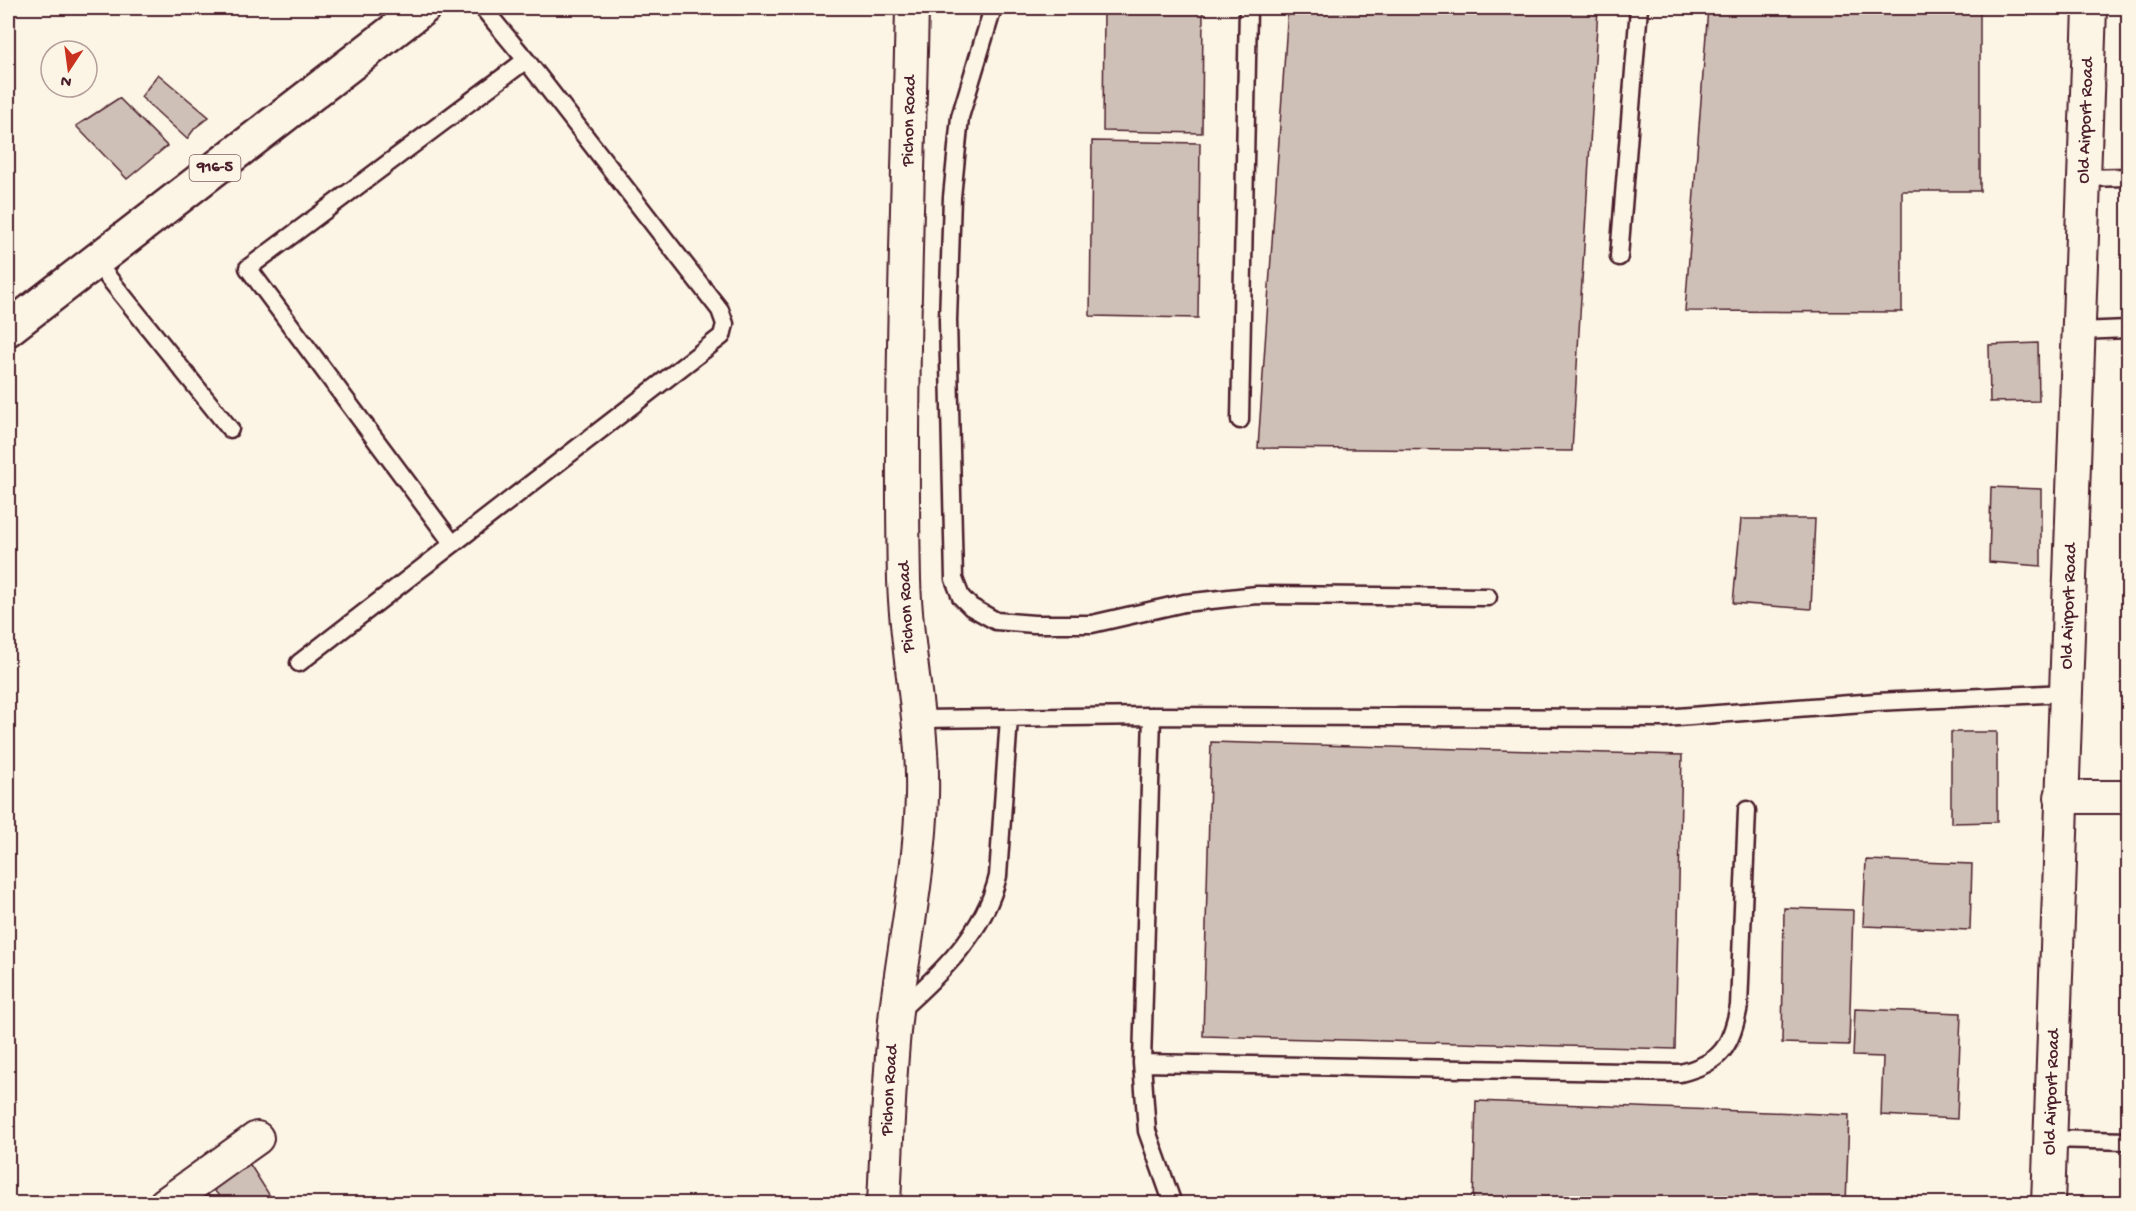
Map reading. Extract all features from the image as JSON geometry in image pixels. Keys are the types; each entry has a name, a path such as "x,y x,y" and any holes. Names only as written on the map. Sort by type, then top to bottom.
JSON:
{"main road":[{"name":"916-5","path":"12,318 95,261 423,8"}],"street":[{"name":"Pichon Road","path":"884,1203 896,1013 917,857 923,758 907,639 904,579 906,267 912,8"},
{"name":"Old Airport Road","path":"2048,1203 2090,8"},
{"path":"2061,797 2128,797"},
{"path":"165,1203 257,1138"}],"lane":[{"path":"299,663 722,336 724,324 720,310 483,8"},
{"path":"993,8 960,117 952,197 948,320 954,579 962,597 971,607 996,621 1034,624 1092,624 1185,603 1257,595 1488,597"},
{"path":"1240,420 1248,8"},
{"path":"1619,257 1639,8"},
{"path":"453,544 248,268 526,60"},
{"path":"2084,178 2128,177"},
{"path":"95,261 230,429"},
{"path":"2079,331 2128,328"},
{"path":"919,719 1152,716 1664,717 1876,702 2065,693"},
{"path":"1152,716 1142,1063 1147,1131 1173,1203"},
{"path":"896,1013 932,981 964,943 985,913 993,896 998,876 1009,718"},
{"path":"1142,1063 1680,1073 1701,1068 1719,1056 1733,1036 1739,1006 1747,810"},
{"path":"2050,1139 2128,1141"}],"building":[{"path":"1104,8 1203,8 1202,133 1103,131"},
{"path":"1288,8 1598,8 1572,451 1258,448"},
{"path":"1708,8 1980,8 1980,191 1902,191 1902,312 1685,311"},
{"path":"158,74 209,117 195,128 187,139 141,97"},
{"path":"119,98 167,146 127,179 76,126"},
{"path":"1092,141 1200,143 1198,318 1090,316"},
{"path":"2038,343 2039,401 1990,402 1989,345"},
{"path":"1991,487 2041,489 2041,566 1989,562"},
{"path":"1741,519 1815,519 1811,609 1733,603"},
{"path":"1951,732 1997,732 1997,822 1951,823"},
{"path":"1211,742 1682,755 1675,1049 1203,1036"},
{"path":"1866,860 1972,864 1970,930 1863,926"},
{"path":"1784,908 1853,910 1849,1045 1782,1043"},
{"path":"1855,1009 1961,1013 1957,1119 1881,1115 1883,1057 1853,1056"},
{"path":"1476,1101 1849,1115 1846,1204 1473,1204"},
{"path":"249,1163 270,1196 263,1201 264,1204 226,1204 213,1189"},
{"path":"208,1195 216,1204 197,1204"}]}
